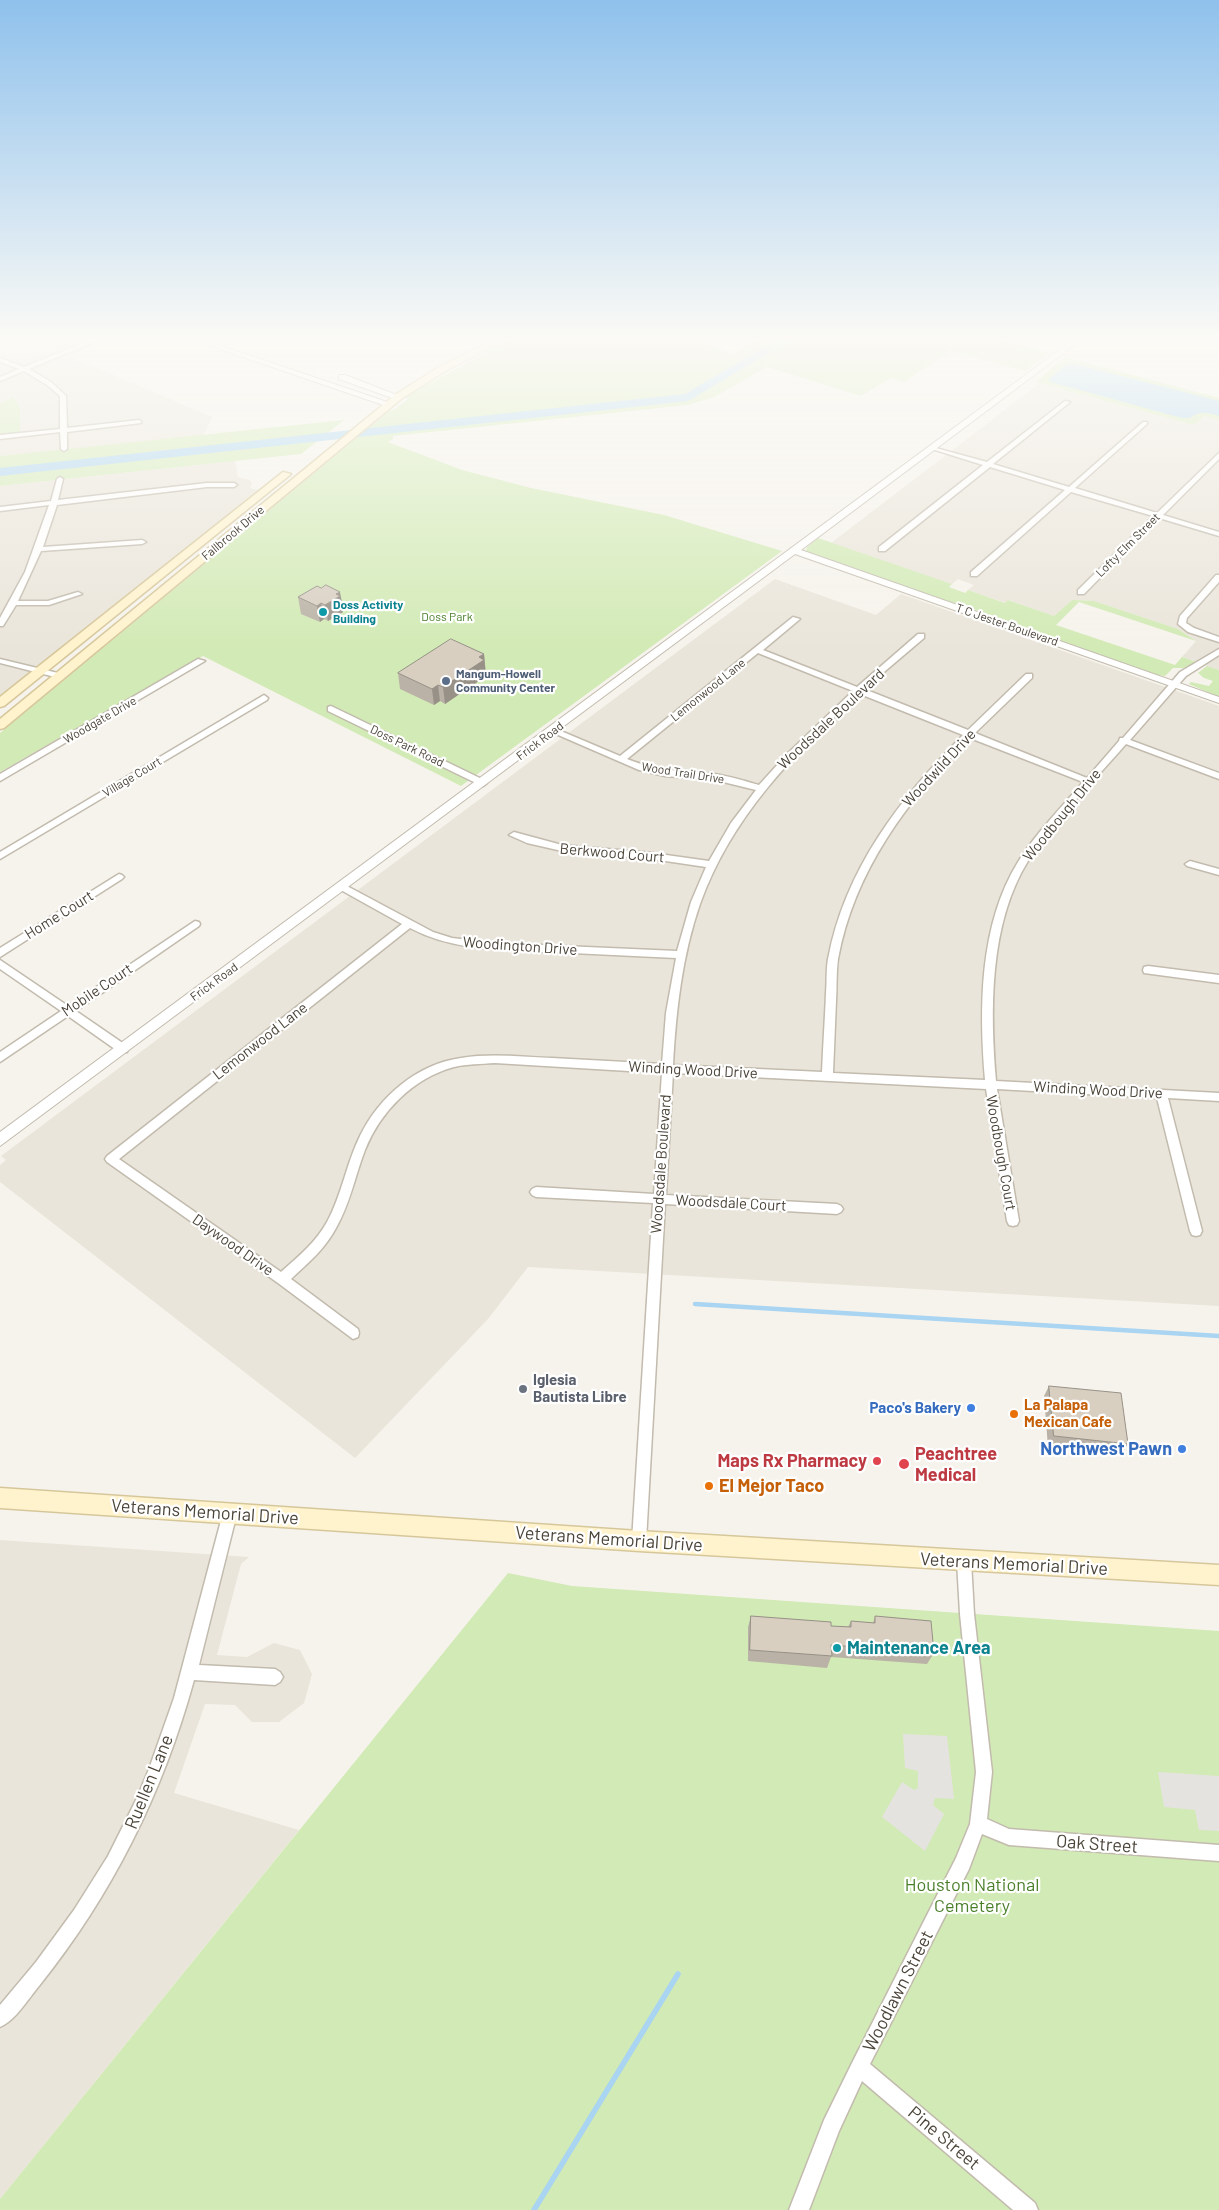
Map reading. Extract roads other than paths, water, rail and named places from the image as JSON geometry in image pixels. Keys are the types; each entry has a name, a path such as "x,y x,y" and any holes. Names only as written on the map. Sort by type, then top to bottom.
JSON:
{"main road":[{"name":"Fallbrook Drive","path":"0,725 181,577 340,443"},
{"name":"Fallbrook Drive","path":"0,704 291,469"},
{"path":"263,492 278,495"},
{"path":"163,572 181,577"},
{"name":"Veterans Memorial Drive","path":"0,1498 639,1541 1219,1576"}],"street":[{"path":"64,443 64,449"},
{"name":"Frick Road","path":"0,1140 940,443"},
{"path":"882,549 1014,443"},
{"path":"974,574 1122,443"},
{"path":"934,448 1219,534"},
{"name":"Lofty Elm Street","path":"1080,592 1219,456"},
{"path":"0,624 15,603 40,549 60,479"},
{"path":"0,509 207,485 234,485"},
{"path":"40,549 142,542"},
{"name":"T C Jester Boulevard","path":"795,552 1219,700"},
{"path":"1219,577 1182,618 1182,624 1191,630 1219,640"},
{"path":"15,603 49,603 78,594"},
{"name":"Lemonwood Lane","path":"620,760 796,619"},
{"name":"Woodsdale Boulevard","path":"639,1541 658,1199 671,1013 681,955 696,902 712,865 760,788 804,740 922,636"},
{"path":"758,650 1088,781"},
{"name":"Woodbough Drive","path":"990,1084 986,1004 988,970 1005,904 1015,876 1034,846 1088,781 1183,674 1219,651"},
{"name":"Woodgate Drive","path":"0,778 201,661"},
{"path":"0,662 60,676"},
{"name":"Woodwild Drive","path":"827,1075 833,959 848,903 872,850 901,807 933,770 1029,676"},
{"name":"Village Court","path":"0,856 264,698"},
{"name":"Doss Park Road","path":"331,710 483,783"},
{"name":"Wood Trail Drive","path":"553,731 642,768 715,777 760,788"},
{"path":"1124,740 1219,776"},
{"name":"Berkwood Court","path":"514,835 539,845 560,850 645,855 712,865"},
{"path":"1190,864 1219,872"},
{"name":"Home Court","path":"0,952 118,877"},
{"name":"Woodington Drive","path":"342,887 408,924 451,941 473,945 681,955"},
{"name":"Mobile Court","path":"0,1058 195,924"},
{"name":"Lemonwood Lane","path":"111,1159 408,924"},
{"path":"0,964 123,1049"},
{"path":"1148,970 1219,979"},
{"name":"Winding Wood Drive","path":"282,1279 313,1251 326,1235 365,1137 374,1121 389,1103 426,1074 449,1064 469,1060 495,1059 667,1070 827,1075 1219,1096"},
{"name":"Woodbough Court","path":"990,1084 1013,1221"},
{"path":"1161,1093 1196,1232"},
{"name":"Daywood Drive","path":"111,1159 282,1279 353,1333"},
{"name":"Woodsdale Court","path":"536,1192 837,1209"},
{"name":"Ruellen Lane","path":"0,2018 88,1906 119,1854 144,1802 163,1752 187,1672 230,1513"},
{"name":"Woodlawn Street","path":"799,2210 828,2135 859,2067 960,1870 978,1824 984,1772 967,1614 964,1561"},
{"path":"187,1672 275,1677"},
{"name":"Oak Street","path":"978,1824 1009,1837 1219,1852"},
{"name":"Pine Street","path":"859,2067 1028,2210"}],"waterway":[{"path":"0,472 265,443"},
{"path":"695,1304 1219,1336"},
{"path":"534,2210 678,1974"}],"place":[{"name":"Doss Activity Building","path":"323,612"},
{"name":"Mangum-Howell Community Center","path":"446,681"},
{"name":"Iglesia Bautista Libre","path":"523,1389"},
{"name":"Paco's Bakery","path":"971,1408"},
{"name":"La Palapa Mexican Cafe","path":"1014,1414"},
{"name":"Northwest Pawn","path":"1182,1449"},
{"name":"Maps Rx Pharmacy","path":"877,1461"},
{"name":"Peachtree Medical","path":"904,1464"},
{"name":"El Mejor Taco","path":"709,1486"},
{"name":"Maintenance Area","path":"837,1648"}],"park label":[{"name":"Doss Park","path":"447,617"},
{"name":"Houston National Cemetery","path":"972,1895"}]}
